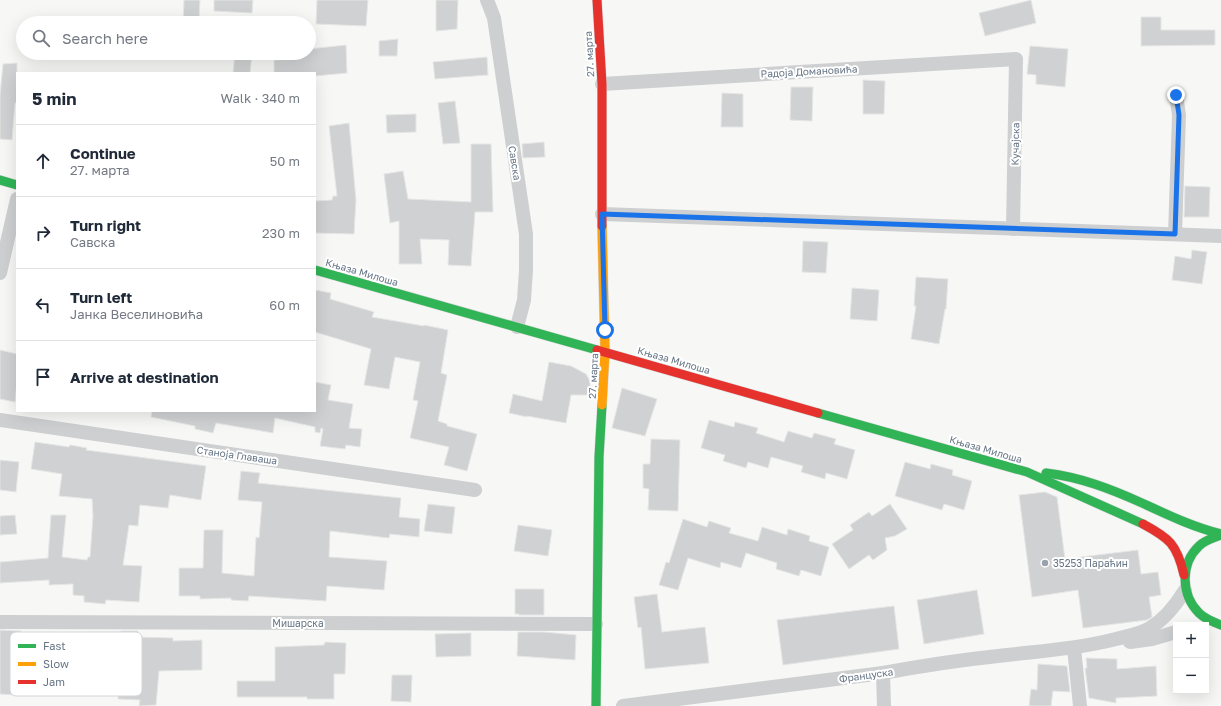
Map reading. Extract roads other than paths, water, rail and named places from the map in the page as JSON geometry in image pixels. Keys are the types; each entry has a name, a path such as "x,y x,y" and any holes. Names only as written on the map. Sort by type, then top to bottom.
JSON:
{"main road":[{"name":"27. марта","path":"596,706 599,457 605,352 602,214 602,84 597,0"},
{"path":"0,180 16,185"},
{"name":"Књаза Милоша","path":"316,270 1027,472 1134,519 1155,531 1171,543 1175,548 1184,575"},
{"name":"Књаза Милоша","path":"1027,472 1058,474 1090,483 1152,508 1186,524 1206,531 1221,534"},
{"path":"1217,624 1200,615 1191,604 1185,590 1184,575 1188,561 1197,548 1208,539 1221,534"}],"street":[{"name":"Савска","path":"487,0 494,18 526,234 524,300 518,327"},
{"name":"Радоја Домановића","path":"602,84 1016,59"},
{"name":"Кучајска","path":"1013,229 1016,59"},
{"path":"1175,234 1179,115 1176,95"},
{"path":"0,273 16,203"},
{"path":"602,214 1221,236"},
{"name":"Станоја Главаша","path":"0,420 475,490"},
{"name":"Француска","path":"623,706 883,673 998,656 1074,648 1108,641 1135,635 1151,628 1173,608 1185,590"},
{"name":"Мишарска","path":"0,622 596,624"},
{"name":"Француска","path":"1108,641 1122,643 1139,642 1173,633"},
{"path":"1074,648 1080,706"},
{"path":"883,673 884,706"}],"place":[{"name":"35253 Параћин","path":"1045,563"}]}
